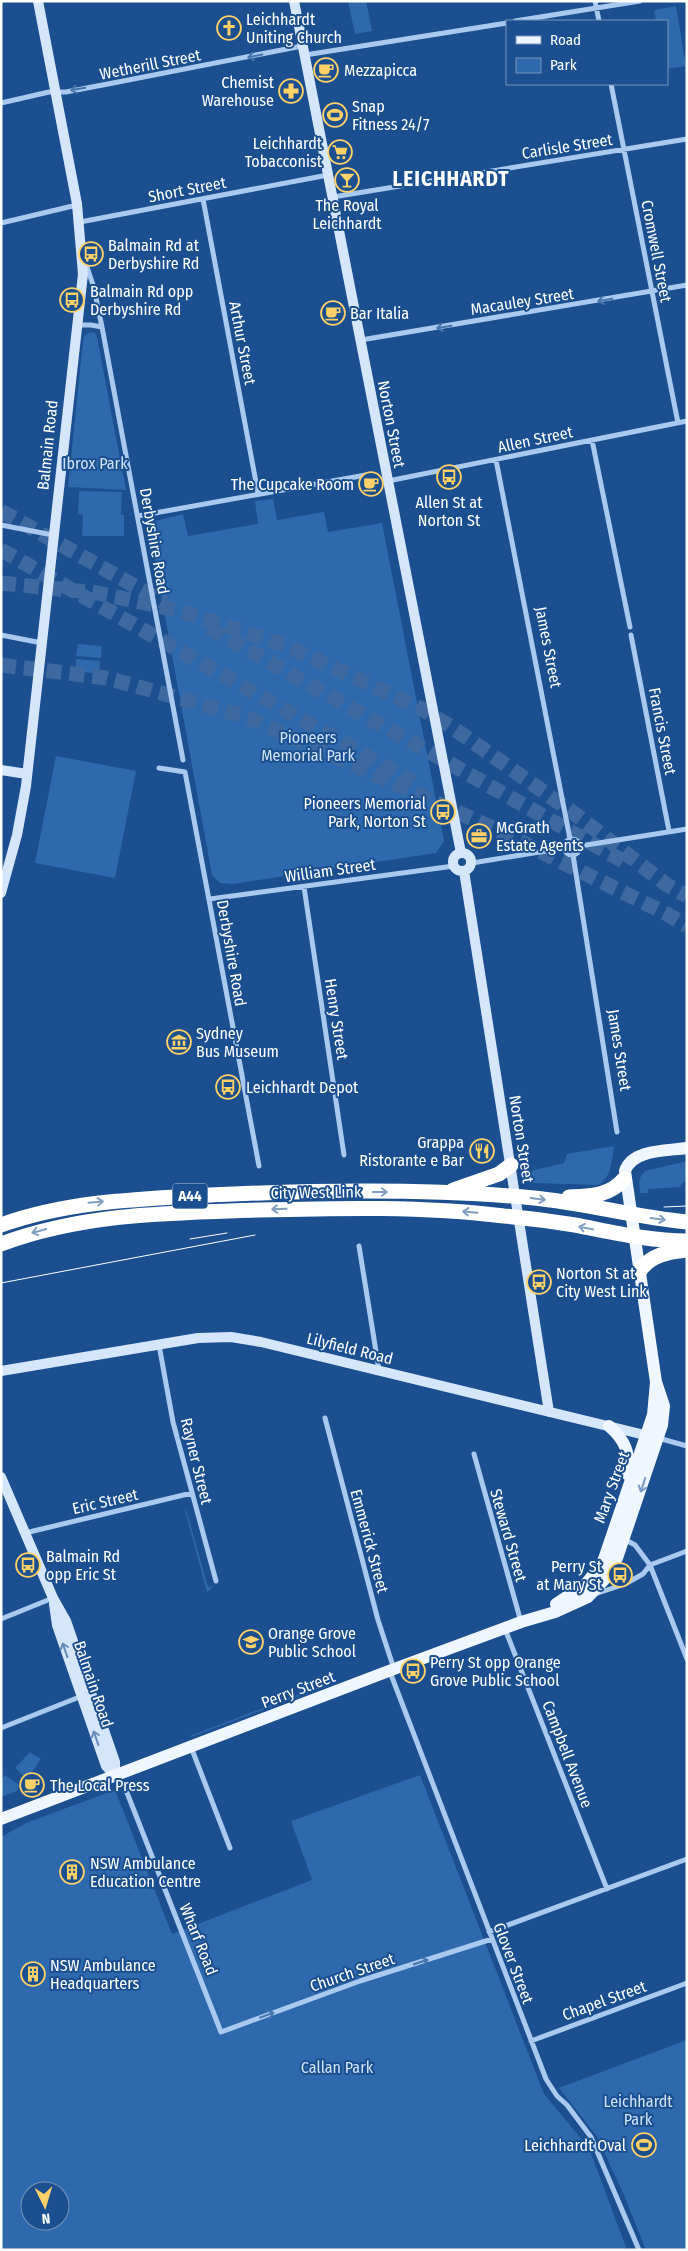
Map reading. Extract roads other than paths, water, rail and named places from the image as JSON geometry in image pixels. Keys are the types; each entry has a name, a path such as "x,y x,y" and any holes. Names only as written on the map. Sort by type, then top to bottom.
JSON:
{"highway":[{"path":"447,1192 498,1174 511,1165"},
{"path":"559,1202 568,1197 604,1193 616,1187 624,1178"},
{"name":"City West Link","path":"1,1225 70,1206 157,1198 274,1192 447,1192 559,1202 630,1215"},
{"name":"City West Link","path":"1,1244 42,1230 76,1222 156,1213 338,1208 465,1212 572,1225 633,1237"},
{"name":"A44","path":"630,1215 687,1222"},
{"name":"A44","path":"633,1237 687,1241"},
{"path":"639,1272 647,1262 656,1256 687,1250"}],"main road":[{"path":"652,1437 664,1418 664,1406 656,1382 624,1178 626,1168 638,1156 687,1148"},
{"path":"609,1426 623,1440 629,1456 627,1488"},
{"name":"Mary Street","path":"611,1536 627,1488 652,1437"},
{"name":"Mary Street","path":"625,1539 652,1437"},
{"name":"Perry Street","path":"521,1622 539,1611 566,1599 586,1584 603,1562 611,1536"},
{"name":"Perry Street","path":"115,1776 392,1670 521,1622 555,1612 588,1597 609,1574 625,1539"},
{"path":"1,1819 115,1776"}],"street":[{"name":"Balmain Road","path":"1,893 17,835 27,774 82,286 83,257 80,222 38,1"},
{"name":"Norton Street","path":"294,1 461,853"},
{"path":"595,1 599,20"},
{"path":"521,20 640,1"},
{"name":"Wetherill Street","path":"1,103 49,92 234,61 506,23"},
{"name":"Cromwell Street","path":"611,85 678,423"},
{"name":"Carlisle Street","path":"333,197 687,139"},
{"name":"Short Street","path":"80,222 329,175"},
{"name":"Arthur Street","path":"203,199 258,493"},
{"path":"1,223 77,204"},
{"name":"Derbyshire Road","path":"83,257 94,288 102,327 183,760"},
{"name":"Macauley Street","path":"360,340 687,285"},
{"path":"77,326 91,325 102,327"},
{"name":"Allen Street","path":"388,481 687,421"},
{"path":"592,440 630,627"},
{"name":"James Street","path":"496,460 570,839"},
{"path":"138,516 258,493 366,476"},
{"path":"1,525 53,535"},
{"path":"1,635 42,643"},
{"name":"Francis Street","path":"631,635 669,831"},
{"name":"Derbyshire Road","path":"159,768 185,772 259,1166"},
{"path":"1,770 27,774"},
{"path":"580,846 687,828"},
{"path":"570,839 577,841 580,846 578,852 573,855 568,854 564,844 570,839"},
{"path":"472,863 469,855 461,853 455,857 454,866 458,870 464,871 472,863 564,848"},
{"name":"James Street","path":"573,855 617,1132"},
{"name":"William Street","path":"210,899 454,866"},
{"name":"Norton Street","path":"464,871 549,1412"},
{"name":"Henry Street","path":"304,886 344,1155"},
{"path":"359,1246 379,1371"},
{"name":"Lilyfield Road","path":"1,1371 198,1338 231,1337 261,1342 687,1446"},
{"name":"Rayner Street","path":"159,1345 173,1422 216,1581"},
{"name":"Emmerick Street","path":"325,1418 392,1670"},
{"name":"Steward Street","path":"474,1454 521,1622"},
{"name":"Balmain Road","path":"1,1477 53,1598 66,1621 116,1762 115,1776"},
{"name":"Eric Street","path":"25,1533 192,1493"},
{"name":"Mary Street","path":"611,1536 625,1539 635,1545 650,1565 687,1660"},
{"name":"Perry Street","path":"588,1597 624,1584 643,1574 650,1565 687,1551"},
{"name":"Balmain Road","path":"53,1598 57,1625 106,1766 115,1776"},
{"path":"1,1619 53,1598"},
{"name":"Campbell Avenue","path":"505,1628 607,1889"},
{"name":"Glover Street","path":"392,1670 531,2041 552,2089 568,2105 591,2137 639,2250"},
{"path":"1,1728 92,1693"},
{"path":"191,1747 230,1848"},
{"name":"Wharf Road","path":"115,1776 126,1789 221,2032"},
{"path":"489,1932 687,1859"},
{"name":"Church Street","path":"221,2032 360,1981 492,1939"},
{"name":"Chapel Street","path":"531,2041 687,1983"}],"tunnel":[{"path":"1,511 165,603"},
{"path":"1,550 413,782"},
{"path":"1,583 98,593 177,610 287,646 422,709 453,728 575,814 667,885 687,896"},
{"path":"209,628 623,861"},
{"path":"1,665 107,678 247,717 497,830 667,914 687,926"}],"tram line":[{"path":"664,1207 687,1206"},
{"path":"190,1239 227,1233"},
{"path":"1,1283 255,1235"}],"place":[{"name":"Leichhardt Uniting Church","path":"229,28"},
{"name":"Mezzapicca","path":"326,70"},
{"name":"Chemist Warehouse","path":"291,91"},
{"name":"Snap Fitness 24/7","path":"335,115"},
{"name":"Leichhardt Tobacconist","path":"340,152"},
{"name":"The Royal Leichhardt","path":"347,180"},
{"name":"Balmain Rd at Derbyshire Rd","path":"91,254"},
{"name":"Balmain Rd opp Derbyshire Rd","path":"72,300"},
{"name":"Bar Italia","path":"333,313"},
{"name":"Allen St at Norton St","path":"449,477"},
{"name":"The Cupcake Room","path":"371,484"},
{"name":"Pioneers Memorial Park, Norton St","path":"443,812"},
{"name":"McGrath Estate Agents","path":"479,836"},
{"name":"Sydney Bus Museum","path":"179,1042"},
{"name":"Leichhardt Depot","path":"228,1087"},
{"name":"Grappa Ristorante e Bar","path":"482,1151"},
{"name":"Norton St at City West Link","path":"539,1282"},
{"name":"Balmain Rd opp Eric St","path":"28,1565"},
{"name":"Perry St at Mary St","path":"620,1575"},
{"name":"Orange Grove Public School","path":"251,1642"},
{"name":"Perry St opp Orange Grove Public School","path":"413,1671"},
{"name":"The Local Press","path":"32,1785"},
{"name":"NSW Ambulance Education Centre","path":"72,1872"},
{"name":"NSW Ambulance Headquarters","path":"33,1974"},
{"name":"Leichhardt Oval","path":"644,2145"}],"district":[{"name":"LEICHHARDT","path":"451,179"}],"park label":[{"name":"Ibrox Park","path":"95,463"},
{"name":"Pioneers Memorial Park","path":"308,746"},
{"name":"Callan Park","path":"337,2067"},
{"name":"Leichhardt Park","path":"638,2110"}]}
